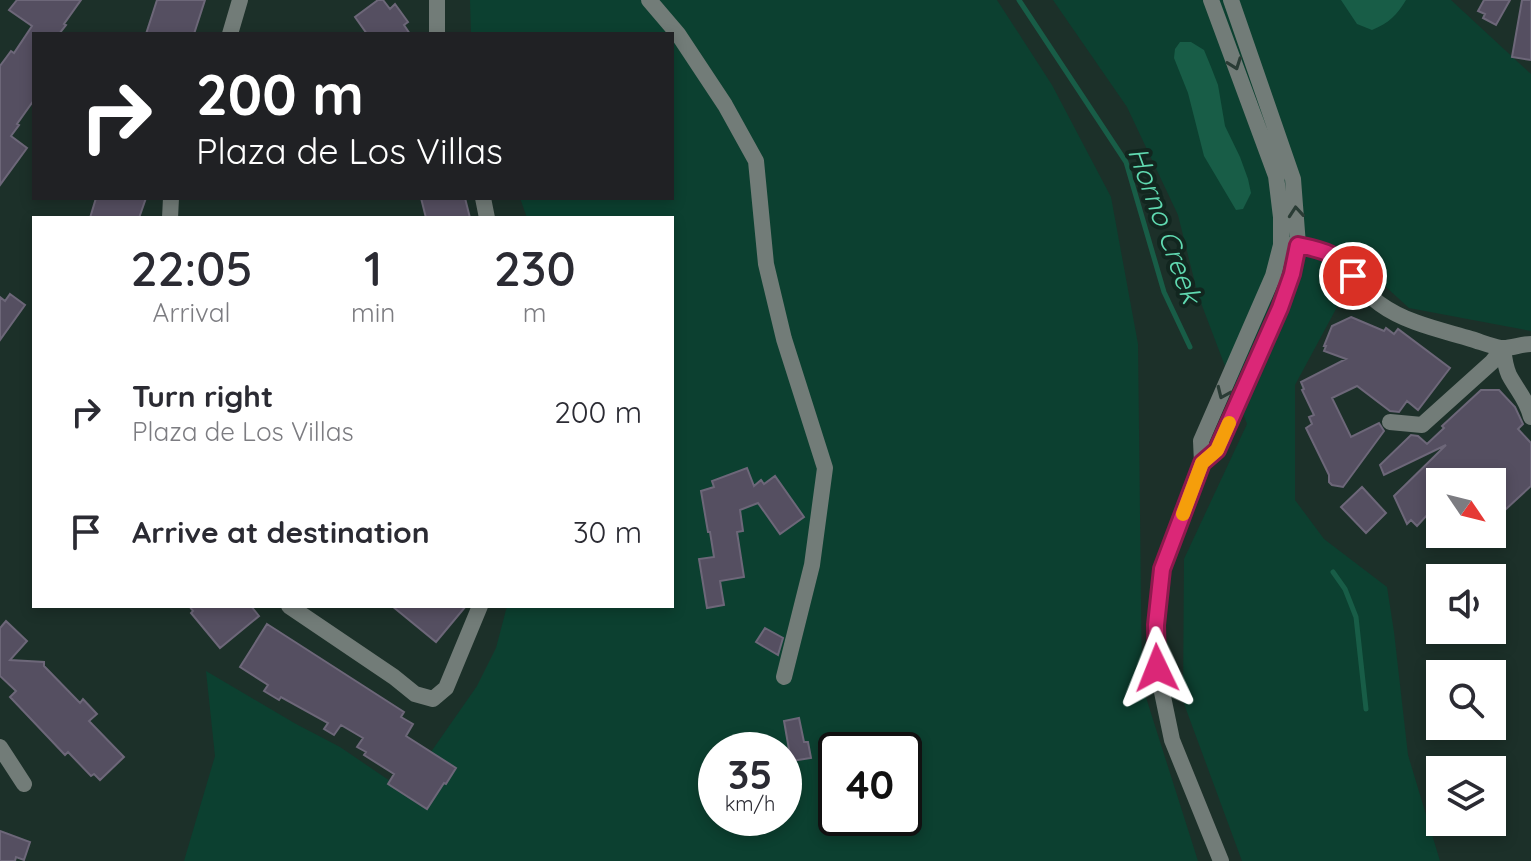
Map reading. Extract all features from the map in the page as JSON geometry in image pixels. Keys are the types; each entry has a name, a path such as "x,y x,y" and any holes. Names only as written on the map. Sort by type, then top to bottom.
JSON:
{"street":[{"path":"231,32 240,0"},
{"path":"437,0 437,32"},
{"path":"649,0 678,34 725,105 756,161 766,264 784,339 825,468 812,565 784,677"},
{"path":"1211,0 1276,176 1281,217 1289,245"},
{"path":"1221,861 1172,740 1157,668 1156,625 1162,569 1202,463 1201,441 1289,245 1297,218 1293,179 1231,0"},
{"path":"1289,245 1319,249 1335,256 1372,298 1393,313 1503,348 1531,344"},
{"path":"1503,348 1509,375 1528,405 1531,417"},
{"path":"1390,422 1422,425 1492,362 1503,348"},
{"path":"296,608 415,694 433,699 446,688 479,608"},
{"path":"0,747 24,784"}],"shaded area":[{"path":"470,0 997,0 1052,85 1111,197 1138,344 1142,685 1198,861 184,861 215,756 206,671 340,747 393,783 417,772 477,686 496,648 506,608 674,608 674,216 526,216 521,200 674,200 674,32 471,32"},
{"path":"1053,0 1451,0 1531,74 1531,331 1409,308 1364,267 1336,309 1295,385 1295,500 1324,539 1387,587 1408,755 1426,815 1426,836 1432,836 1440,861 1242,861 1183,701 1184,559 1247,424 1198,295 1178,215 1127,107"},
{"path":"1341,0 1406,0 1392,18 1372,30 1357,24"},
{"path":"1180,42 1191,42 1204,50 1218,85 1225,126 1240,157 1251,193 1243,209 1236,210 1204,156 1188,93 1174,58"}],"building":[{"path":"17,0 81,0 61,32 32,32 32,103 11,136 27,148 0,185 0,66 11,51 14,53 32,26 9,10"},
{"path":"157,0 205,0 195,32 147,32"},
{"path":"378,0 383,0 390,9 395,4 408,22 404,25 409,32 366,32 355,17"},
{"path":"1484,0 1510,0 1496,25 1483,18 1485,14 1478,11"},
{"path":"1522,0 1531,0 1531,60 1512,57"},
{"path":"95,200 145,200 140,216 91,216"},
{"path":"422,200 466,200 470,216 426,216"},
{"path":"10,294 25,305 0,340 0,297 5,301"},
{"path":"1351,317 1384,331 1386,328 1394,334 1398,329 1450,368 1418,410 1407,401 1399,412 1390,411 1357,386 1332,398 1351,437 1379,423 1384,431 1343,487 1329,482 1329,475 1306,428 1312,424 1309,417 1314,415 1301,382 1346,359 1324,351 1324,346 1332,326"},
{"path":"1481,390 1499,390 1515,407 1523,424 1518,429 1531,443 1531,486 1506,509 1506,468 1426,468 1426,516 1417,526 1411,520 1407,524 1394,496 1446,445 1384,475 1380,465 1411,435 1418,436 1427,444 1444,428 1442,426"},
{"path":"747,468 754,486 761,480 764,484 775,476 804,517 780,534 758,503 740,510 743,531 737,532 744,577 720,581 724,605 707,608 699,559 714,557 701,491 714,487 712,481"},
{"path":"1362,487 1386,513 1366,533 1341,507"},
{"path":"191,608 253,608 259,616 220,648 191,613"},
{"path":"394,608 464,608 436,642"},
{"path":"6,621 27,641 10,660 44,662 44,666 80,703 83,699 97,714 89,721 124,757 100,780 94,774 91,776 68,752 65,755 10,697 16,691 0,676 0,628"},
{"path":"267,624 404,712 401,717 413,724 406,736 456,768 427,809 388,784 394,774 357,747 363,738 341,725 334,735 324,729 328,723 264,691 268,685 240,667"},
{"path":"765,628 783,638 778,655 756,642"},
{"path":"799,718 802,732 786,732 784,721"},
{"path":"802,732 804,742 808,742 811,758 802,759"},
{"path":"0,831 30,842 24,860 16,857 15,861 0,861"}],"waterway":[{"name":"Horno Creek","path":"1019,0 1126,162 1164,292 1190,347"},
{"name":"Horno Creek","path":"1333,572 1345,589 1356,617 1366,709"}],"slow traffic":[{"path":"1183,514 1202,463 1217,450 1229,423"}],"route":[{"path":"1157,668 1156,625 1162,569 1202,463 1217,450 1280,308 1298,245 1329,252 1353,276"}]}
